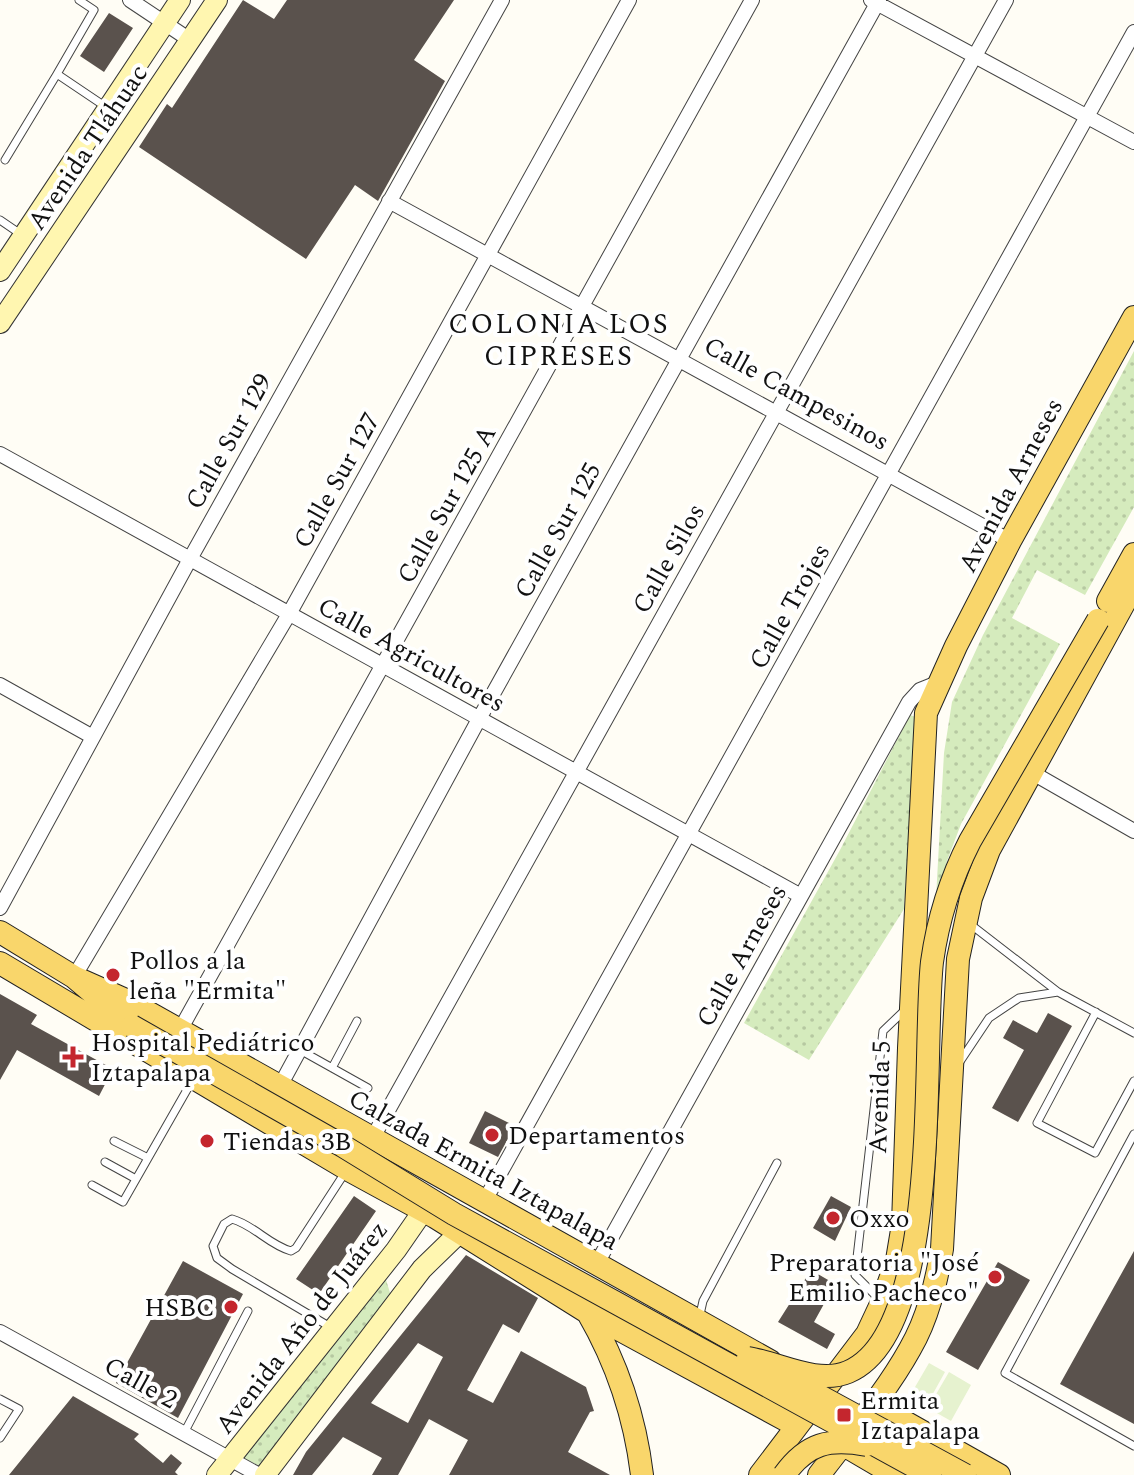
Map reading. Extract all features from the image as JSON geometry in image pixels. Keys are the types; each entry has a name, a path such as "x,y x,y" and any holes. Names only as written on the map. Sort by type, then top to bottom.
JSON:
{"main road":[{"name":"Avenida Tláhuac","path":"0,271 180,0"},
{"name":"Avenida Tláhuac","path":"0,323 217,0"},
{"name":"Avenida Arneses","path":"941,682 1010,541 1134,317"},
{"path":"748,1358 814,1375 841,1375 865,1361 891,1321 909,1270 921,1209 931,975 947,892 979,823 1134,554"},
{"path":"819,1475 911,1349 936,1282 942,1249 960,944 989,850 1132,594"},
{"name":"Avenida 5","path":"760,1475 867,1334 897,1260 903,1224 926,713 941,682"},
{"name":"Calzada Ermita Iztapalapa","path":"0,932 74,977 128,1001 723,1336 824,1389"},
{"name":"Calzada Ermita Iztapalapa","path":"0,963 193,1079 423,1211 587,1312 797,1426"},
{"name":"Calzada Ermita Iztapalapa","path":"74,977 132,1026 893,1464"},
{"name":"Avenida Año de Juárez","path":"224,1467 396,1250 423,1211"},
{"name":"Calzada Ermita Iztapalapa","path":"459,1233 488,1230 621,1290 965,1475"},
{"path":"262,1475 422,1269 459,1233"},
{"path":"396,1250 412,1257 422,1269"},
{"path":"587,1312 601,1335 623,1388 638,1444 642,1475"},
{"path":"704,1375 720,1371 727,1362 729,1351 723,1336"},
{"path":"873,1404 999,1475"},
{"path":"908,1475 905,1464 912,1451 933,1438"},
{"path":"784,1475 797,1458 818,1445 852,1442 893,1464"},
{"name":"Calzada Ermita Iztapalapa","path":"842,1444 930,1475"}],"street":[{"path":"130,0 190,40"},
{"name":"Calle Sur 129","path":"0,908 190,559 502,0"},
{"name":"Calle Sur 127","path":"74,977 289,614 629,0"},
{"name":"Calle Sur 125 A","path":"180,1030 752,0"},
{"name":"Calle Silos","path":"372,1139 1006,0"},
{"path":"876,1 1134,142"},
{"name":"Calle Sur 125","path":"280,1086 876,1"},
{"name":"Calle Trojes","path":"484,1202 1134,32"},
{"name":"Calle Campesinos","path":"389,201 1010,541"},
{"name":"Calle Agricultores","path":"0,454 801,896"},
{"name":"Calle Arneses","path":"596,1265 909,702 920,690 941,682"},
{"path":"0,685 93,737"},
{"path":"1031,772 1134,831"},
{"name":"Calle 2","path":"0,1332 184,1433 224,1467 262,1475"}],"lane":[{"path":"5,160 94,10 79,0"},
{"path":"57,74 108,108"},
{"path":"0,220 23,236"},
{"path":"965,921 1058,992 1134,1033"},
{"path":"952,1074 989,1018 1019,998 1058,992"},
{"path":"882,1302 855,1275 883,1031 911,1005"},
{"path":"1096,1012 1037,1123 1095,1153 1134,1081"},
{"path":"332,1068 357,1021"},
{"path":"300,1050 368,1088"},
{"path":"92,1185 123,1202 193,1079"},
{"path":"1134,1134 1005,1373 1134,1446"},
{"path":"114,1141 148,1158"},
{"path":"105,1162 136,1179"},
{"path":"699,1321 703,1301 777,1163"},
{"path":"333,1328 232,1269 217,1258 213,1246 224,1224 232,1219 242,1221 283,1249 291,1251 296,1248 347,1169"},
{"path":"184,1433 248,1311"},
{"path":"0,1399 19,1409 0,1438"}],"green space":[{"path":"1134,351 1134,507 1085,595 1037,570 1012,618 1060,644 961,824 947,861 935,916 944,753 952,702 983,635"},
{"path":"910,715 916,717 904,909 809,1060 744,1023 840,850"},
{"path":"383,1270 391,1296 263,1468 238,1455"},
{"path":"929,1363 945,1372 925,1408 908,1399"},
{"path":"949,1372 971,1385 951,1421 928,1408"}],"building":[{"path":"243,0 274,19 287,0 454,0 414,60 445,81 378,201 355,185 306,259 139,147 167,104 172,108"},
{"path":"109,13 133,28 104,72 80,56"},
{"path":"0,994 37,1015 31,1024 113,1069 99,1096 17,1050 0,1080"},
{"path":"1048,1013 1072,1026 1018,1122 992,1108 1024,1050 1003,1038 1013,1020 1037,1033"},
{"name":"Departamentos","path":"485,1111 515,1126 498,1157 469,1143"},
{"path":"354,1196 376,1211 319,1294 296,1279"},
{"name":"Oxxo","path":"831,1196 851,1207 835,1241 813,1228"},
{"path":"1134,1251 1134,1424 1060,1384"},
{"path":"466,1255 538,1298 519,1333 503,1324 467,1390 493,1403 521,1351 586,1387 594,1411 590,1412 568,1452 610,1475 449,1475 468,1440 429,1419 398,1475 372,1475 382,1458 343,1437 312,1475 293,1475 306,1452","holes":["418,1343 443,1357 408,1423 371,1403"]},
{"path":"183,1261 243,1294 178,1418 116,1383"},
{"path":"998,1262 1030,1280 978,1370 946,1352"},
{"path":"811,1270 835,1284 814,1322 835,1334 827,1349 778,1322"},
{"path":"73,1396 139,1434 134,1439 163,1463 171,1454 182,1463 175,1472 178,1475 9,1475"}],"place":[{"name":"Pollos a la leña \"Ermita\"","path":"113,975"},
{"name":"Hospital Pediátrico Iztapalapa","path":"73,1057"},
{"name":"Departamentos","path":"492,1135"},
{"name":"Tiendas 3B","path":"207,1141"},
{"name":"Oxxo","path":"833,1218"},
{"name":"Preparatoria \"José Emilio Pacheco\"","path":"995,1277"},
{"name":"HSBC","path":"231,1307"},
{"name":"Ermita Iztapalapa","path":"844,1415"}],"district":[{"name":"COLONIA LOS CIPRESES","path":"559,339"}]}
